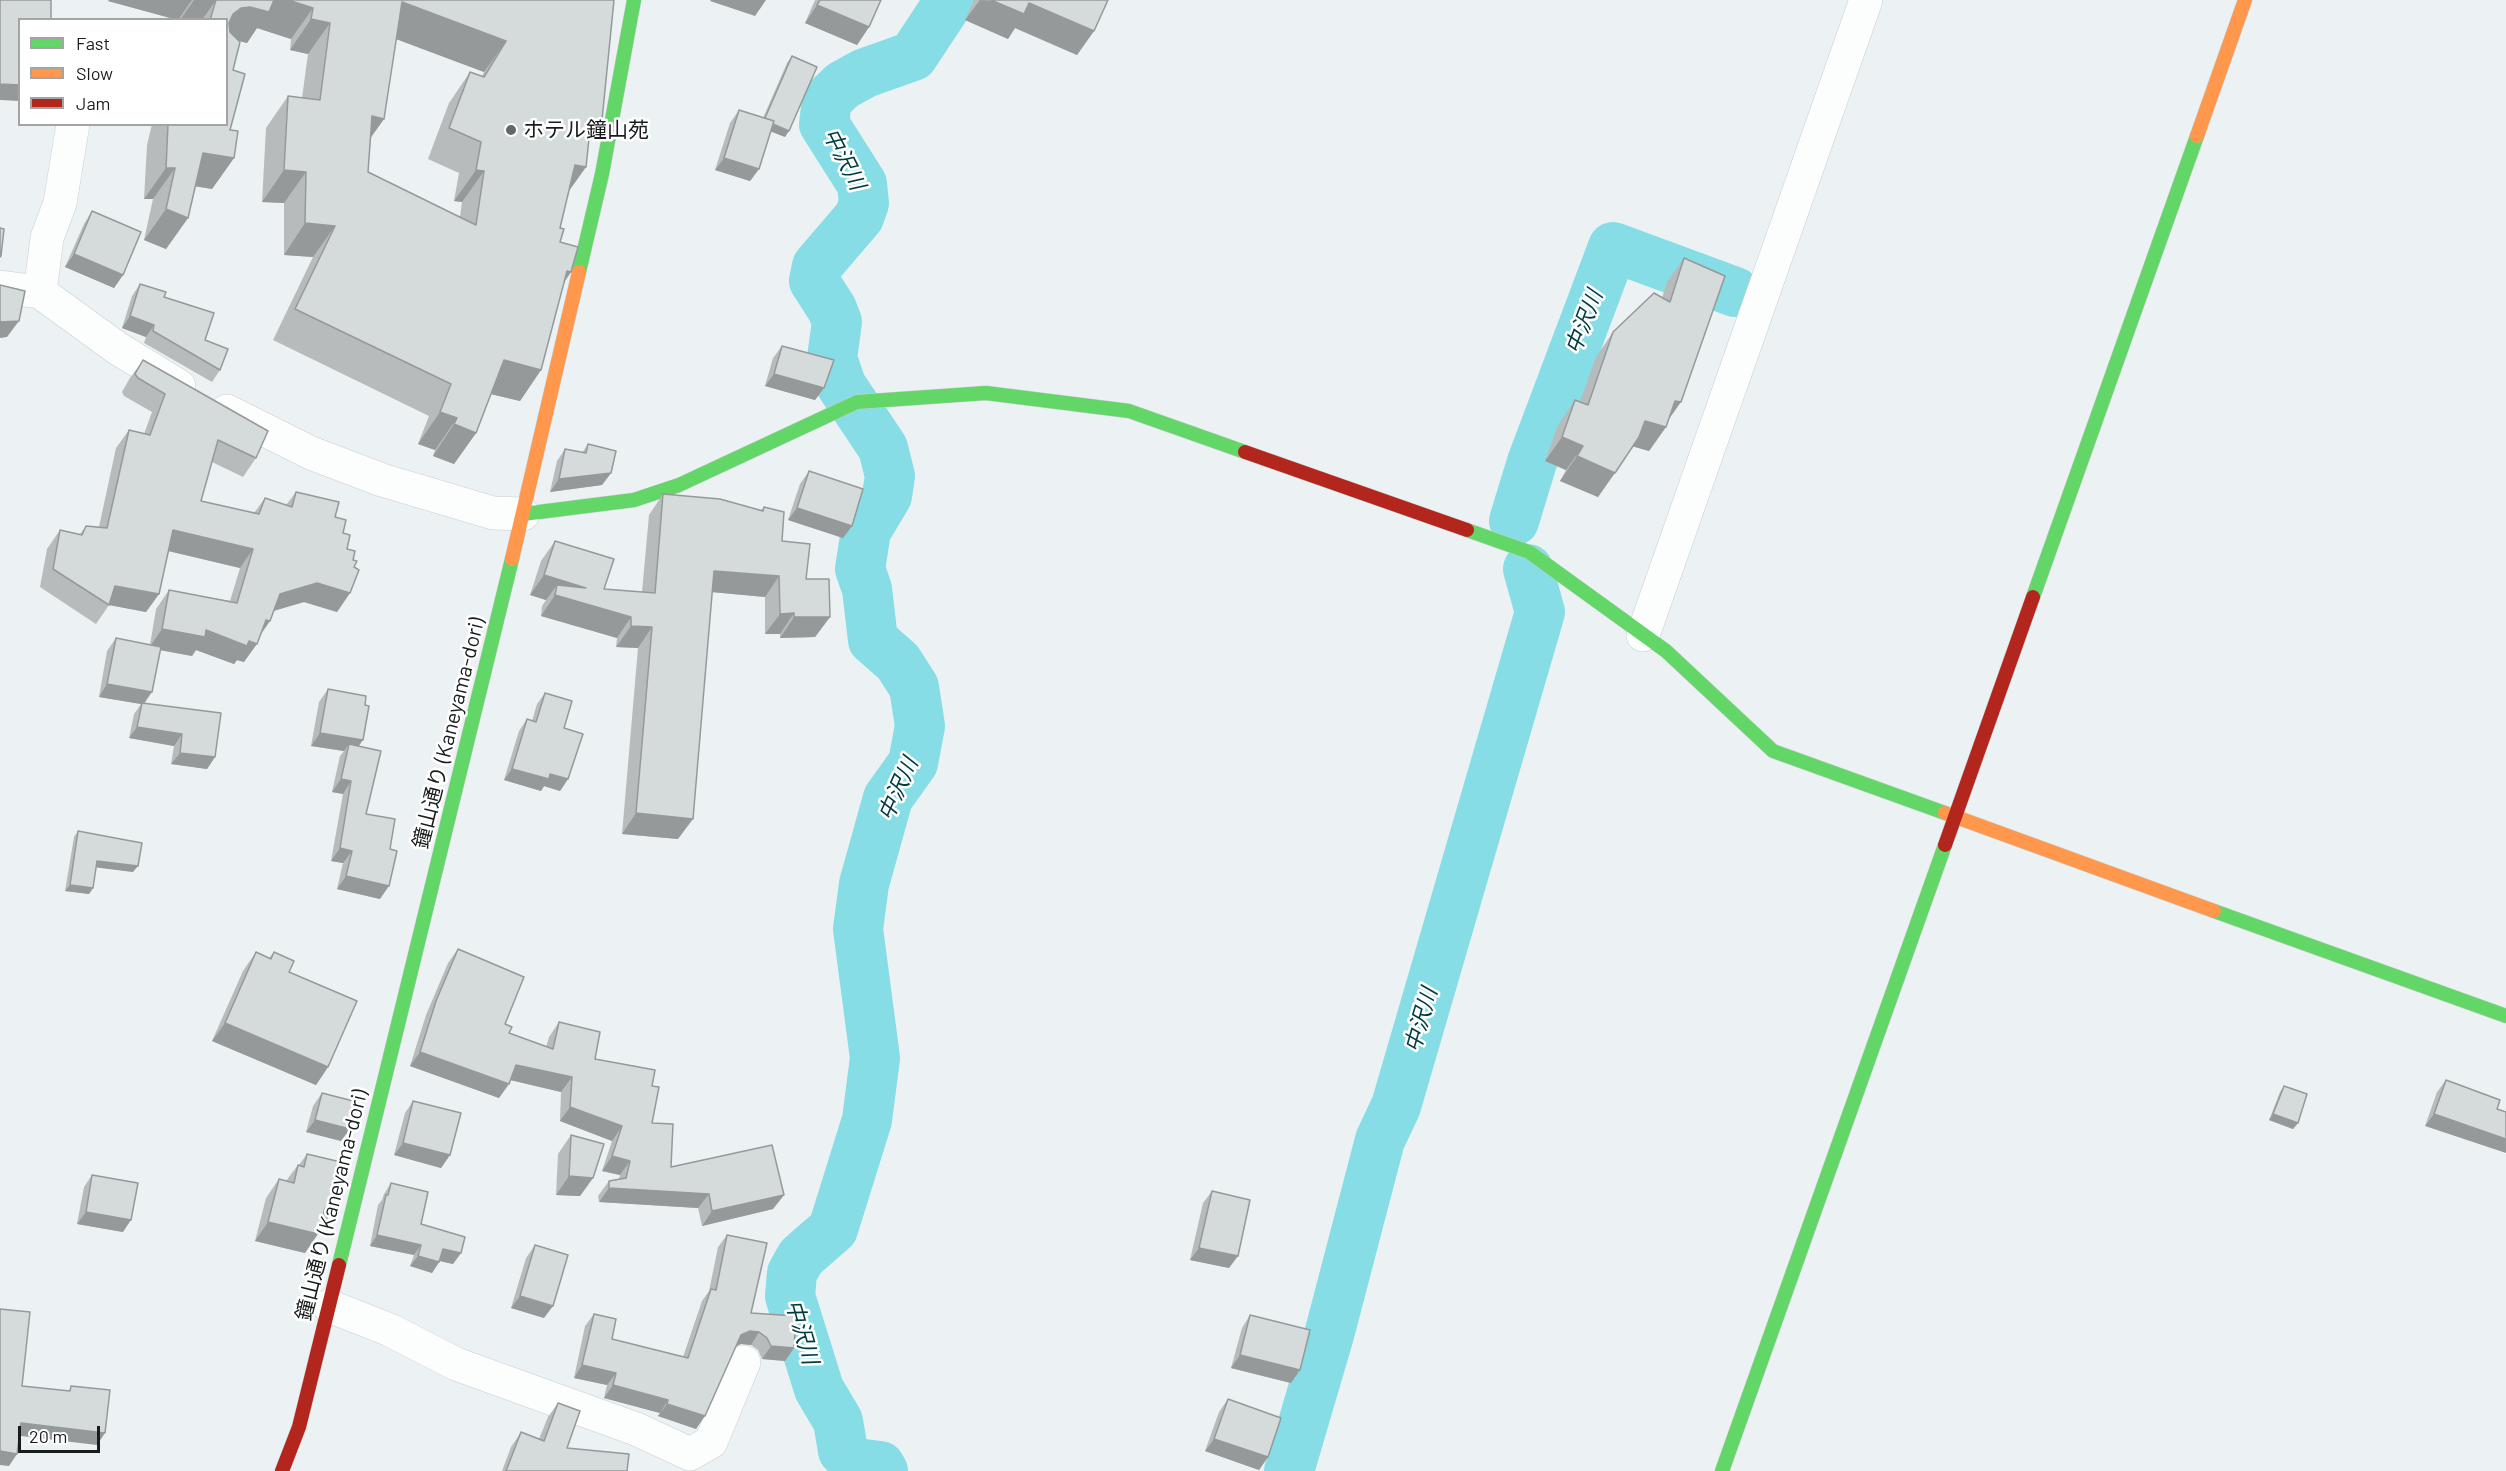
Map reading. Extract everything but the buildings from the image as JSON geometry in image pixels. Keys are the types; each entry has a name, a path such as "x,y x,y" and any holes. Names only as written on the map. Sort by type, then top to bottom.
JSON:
{"street":[{"name":"鐘山通り (Kaneyama-dori)","path":"282,1471 299,1427 524,514 602,174 634,0"},
{"path":"1643,635 1866,0"},
{"path":"1722,1471 2245,0"},
{"path":"40,292 47,238 60,203 74,126"},
{"path":"0,287 40,292 117,348 182,388 311,453 382,480 493,513 524,514 634,501 679,485 857,402 986,393 1130,411 1529,552 1666,651 1773,751 2506,1016"},
{"path":"329,1306 390,1330 456,1364 636,1429 690,1454 711,1442 744,1362"}],"waterway":[{"name":"中沢川","path":"883,1471 880,1466 856,1463 843,1451 838,1421 819,1389 790,1296 792,1273 801,1257 833,1229 867,1120 875,1058 858,929 864,884 888,798 913,763 920,726 914,687 898,662 873,640 867,589 860,569 866,531 887,496 890,476 883,448 841,385 832,358 837,322 832,309 814,281 817,266 859,217 864,203 862,184 824,124 827,100 843,85 865,73 913,56 950,0"},
{"name":"中沢川","path":"1514,521 1532,462 1613,247 1735,292"},
{"name":"中沢川","path":"1289,1471 1329,1335 1380,1140 1396,1106 1540,612 1528,569"}],"traffic: fast":[{"path":"579,272 602,174 634,0"},
{"path":"2033,597 2197,136"},
{"path":"523,514 634,500 679,485 857,402 986,393 1129,411 1245,452"},
{"path":"1467,530 1529,552 1666,651 1773,751 1945,813"},
{"path":"339,1265 512,559"},
{"path":"1722,1471 1945,845"},
{"path":"2214,911 2506,1016"}],"traffic: slow":[{"path":"2197,136 2245,0"},
{"path":"512,559 579,272"},
{"path":"1945,813 2214,911"}],"traffic: jam":[{"path":"1245,452 1467,530"},
{"path":"1945,845 2033,597"},
{"path":"282,1471 299,1427 339,1265"}],"place":[{"name":"ホテル鐘山苑","path":"511,130"}]}
